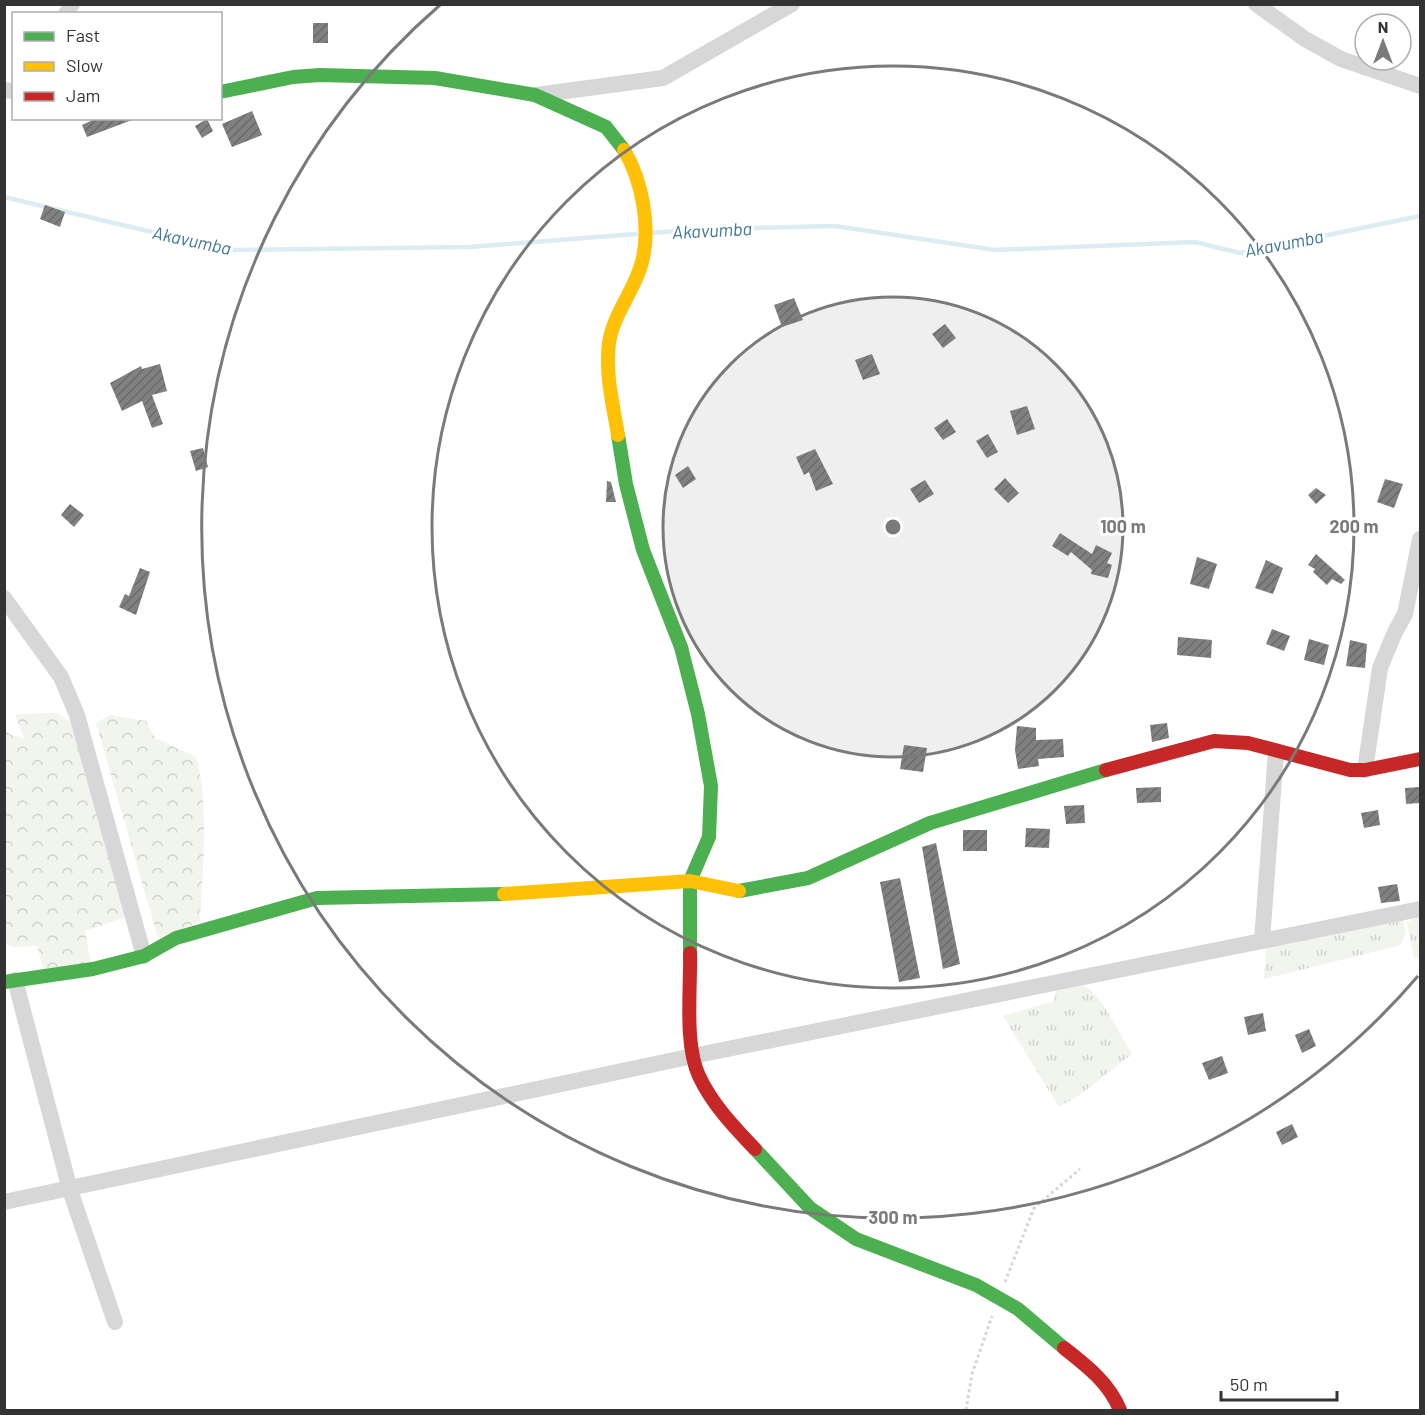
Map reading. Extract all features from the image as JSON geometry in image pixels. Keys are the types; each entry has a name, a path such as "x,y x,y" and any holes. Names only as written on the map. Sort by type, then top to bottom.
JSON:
{"street":[{"path":"535,95 663,78 792,4"},
{"path":"1256,4 1305,39 1341,59 1420,86"},
{"path":"222,92 293,77 387,75 435,78 535,95 591,118 612,132 631,159 643,196 643,256 613,328 609,342 608,375 626,484 643,550 681,647 707,758 712,807 709,837 690,880 693,1056 705,1090 726,1119 810,1208 856,1239 976,1285 1018,1309 1097,1376 1114,1395 1120,1410"},
{"path":"1365,770 1380,668 1405,614 1420,539"},
{"path":"4,598 61,677 77,715 144,956"},
{"path":"115,1322 70,1190 10,981 93,969 144,956 176,938 317,898 537,893 690,880 743,892 808,878 930,823 1052,785 1214,741 1248,743 1338,768 1365,770 1420,759"},
{"path":"1262,941 1276,751"},
{"path":"4,1202 70,1190 693,1056 1420,909"}],"green space":[{"path":"57,713 73,724 126,917 85,931 91,964 43,969 37,946 13,947 5,944 4,727 9,734 24,739 15,714"},
{"path":"110,715 146,721 155,738 196,757 204,818 200,922 158,938 96,723"},
{"path":"1420,916 1420,957 1414,958 1407,922"},
{"path":"1403,920 1406,932 1401,945 1264,979 1266,948"},
{"path":"1082,985 1089,989 1103,1005 1132,1054 1081,1094 1059,1107 1003,1016 1054,1001 1056,991"}],"building":[{"path":"313,23 328,23 328,43 313,43"},
{"path":"252,111 262,135 232,147 222,124"},
{"path":"93,120 132,120 87,137 82,125"},
{"path":"208,120 213,131 202,138 195,126"},
{"path":"45,205 65,212 60,227 40,219"},
{"path":"794,298 803,320 782,327 774,305"},
{"path":"945,324 956,338 943,348 932,334"},
{"path":"872,354 880,374 863,380 855,360"},
{"path":"160,364 167,391 152,395 163,424 152,428 142,401 122,411 110,383 141,366 142,369"},
{"path":"1027,406 1035,429 1017,435 1010,411"},
{"path":"947,419 956,432 943,440 934,428"},
{"path":"988,434 998,452 987,458 976,441"},
{"path":"203,448 208,467 196,471 190,451"},
{"path":"815,449 833,484 816,491 809,472 804,475 796,457"},
{"path":"688,466 696,479 683,488 675,475"},
{"path":"1005,478 1019,493 1008,503 994,489"},
{"path":"1385,479 1403,484 1394,508 1377,502"},
{"path":"925,480 934,494 919,503 910,489"},
{"path":"607,481 611,482 616,502 606,502"},
{"path":"1316,488 1326,495 1316,504 1308,495"},
{"path":"70,504 84,515 74,527 61,515"},
{"path":"1060,533 1092,554 1096,545 1112,553 1107,563 1112,565 1108,578 1091,574 1092,570 1071,552 1068,556 1052,546"},
{"path":"1316,554 1345,580 1341,584 1332,579 1327,585 1313,572 1315,569 1308,565"},
{"path":"1197,557 1217,564 1209,589 1190,584"},
{"path":"1266,560 1283,568 1273,594 1255,588"},
{"path":"140,568 150,572 136,615 119,607 125,594 129,596"},
{"path":"1272,629 1290,636 1284,651 1266,644"},
{"path":"1178,637 1212,640 1211,658 1177,655"},
{"path":"1309,639 1329,645 1324,665 1304,660"},
{"path":"1350,640 1367,644 1365,668 1346,666"},
{"path":"1167,723 1169,738 1152,742 1150,725"},
{"path":"1017,726 1036,728 1036,740 1063,739 1064,757 1038,759 1039,766 1018,769 1015,750"},
{"path":"904,745 927,748 923,772 900,769"},
{"path":"1161,787 1161,802 1137,803 1136,788"},
{"path":"1420,787 1420,803 1406,804 1405,788"},
{"path":"1084,805 1085,823 1066,824 1064,806"},
{"path":"1378,810 1380,825 1364,828 1361,813"},
{"path":"1026,828 1050,829 1049,848 1025,847"},
{"path":"963,830 987,830 987,851 963,851"},
{"path":"936,843 960,964 943,969 922,847"},
{"path":"900,878 920,978 899,982 880,882"},
{"path":"1397,884 1400,901 1381,903 1378,887"},
{"path":"1263,1013 1266,1031 1248,1035 1244,1017"},
{"path":"1309,1029 1316,1046 1302,1053 1295,1035"},
{"path":"1222,1056 1228,1073 1209,1080 1202,1063"},
{"path":"1292,1124 1298,1137 1282,1145 1276,1132"}],"waterway":[{"name":"Akavumba","path":"4,197 228,250 470,247 636,234"},
{"name":"Akavumba","path":"650,233 706,229 835,226 995,250 1195,242 1240,253 1420,216"}],"traffic: fast":[{"path":"222,92 293,77 320,75 435,78 535,95 606,127 624,150"},
{"path":"618,435 626,484 643,550 681,647 698,714 711,786 709,837 690,881 690,953"},
{"path":"739,891 808,878 930,823 1106,770"},
{"path":"4,982 93,969 144,956 176,938 317,898 504,894"},
{"path":"755,1149 810,1208 856,1239 976,1285 1018,1309 1064,1348"}],"traffic: slow":[{"path":"618,435 609,378 609,343 615,322 639,272 646,234 640,189 624,150"},
{"path":"504,894 690,881 739,891"}],"traffic: jam":[{"path":"1106,770 1214,741 1248,743 1350,770 1365,770 1420,759"},
{"path":"690,953 689,1016 694,1063 704,1086 717,1106 755,1149"},
{"path":"1064,1348 1104,1383 1120,1410"}]}
